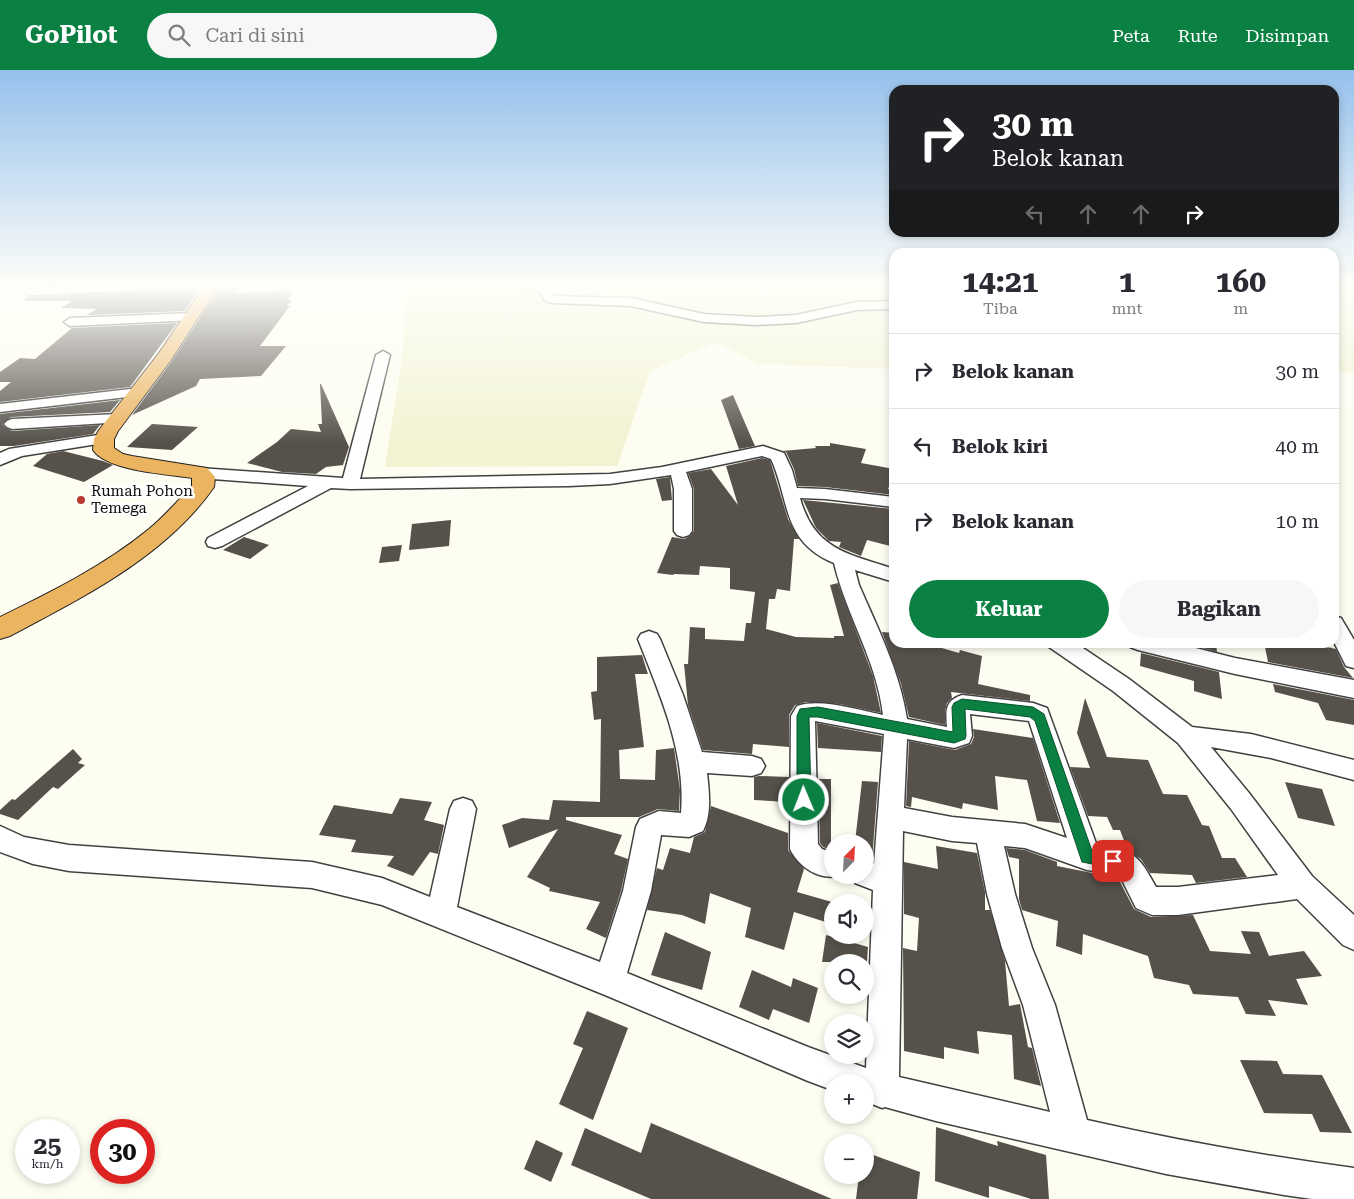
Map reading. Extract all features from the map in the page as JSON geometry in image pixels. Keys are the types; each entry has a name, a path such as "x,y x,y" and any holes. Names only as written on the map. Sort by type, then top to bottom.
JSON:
{"highway":[{"path":"0,629 62,596 139,549 160,532 203,487 204,476 199,473 116,458 103,450 104,439 177,338"}],"street":[{"path":"350,484 383,355"},
{"path":"0,408 139,392"},
{"path":"4,431 31,404"},
{"path":"4,431 118,419"},
{"path":"0,460 20,450 51,448 104,439"},
{"path":"199,473 350,484 569,481 610,479 676,470 746,453 770,452 778,456 784,466 795,512 810,539 825,552 889,574"},
{"path":"676,470 683,489 683,531"},
{"path":"216,542 327,483"},
{"path":"790,493 825,494 889,501"},
{"path":"844,560 849,585 886,675 892,696 896,727 892,817 876,878 869,1074"},
{"path":"1339,632 1354,660"},
{"path":"609,981 637,891 649,827 657,823 689,825 695,820 696,793 693,762 672,695 649,639"},
{"path":"1066,648 1120,685 1188,736 1302,885 1354,935"},
{"path":"1162,648 1236,666 1354,689"},
{"path":"824,863 813,860 804,849 803,716 805,712 818,712 954,738 960,736 958,710 962,704 1036,713 1040,718 1087,858"},
{"path":"1188,736 1219,737 1243,741 1354,770"},
{"path":"693,762 752,766"},
{"path":"441,914 463,809"},
{"path":"892,817 988,833 1025,836 1087,858 1120,862 1132,869 1146,898 1152,901 1178,901 1302,885"},
{"path":"988,833 1004,903 1017,948 1038,1005 1073,1135"},
{"path":"0,838 31,852 68,858 312,875 382,892 609,981 836,1074"},
{"path":"874,1087 1166,1156 1284,1177 1354,1186"}],"green space":[{"path":"404,338 889,338 889,369 759,364 716,342 650,371 617,466 385,467"},
{"path":"1339,338 1354,338 1354,373 1339,372"}],"building":[{"path":"60,338 166,338 130,387 0,402 0,391 11,382 0,382 0,372 20,358 35,359"},
{"path":"187,338 266,338 260,346 286,346 261,376 200,379 196,386 132,415"},
{"path":"320,384 349,447 343,465 326,467 316,474 282,472 247,463 277,442 291,429 321,432 318,424 322,424"},
{"path":"733,395 755,446 739,449 721,400"},
{"path":"120,400 110,412 11,417 2,424 12,431 100,425 93,434 14,446 0,446 0,414"},
{"path":"152,424 198,427 172,450 127,447"},
{"path":"830,443 866,449 861,463 889,468 889,494 798,486 794,469 786,452 782,451 816,448 815,446 830,446"},
{"path":"63,451 113,465 84,482 33,466 47,454"},
{"path":"762,458 770,460 788,519 799,539 794,539 790,591 777,589 775,599 769,599 766,629 796,637 834,638 834,636 844,636 830,585 838,583 873,676 881,713 840,704 806,702 795,705 789,715 789,747 753,744 752,754 703,750 688,705 684,664 688,664 690,627 705,628 705,639 744,641 746,623 751,623 755,592 730,589 730,568 700,566 699,575 657,573 672,537 684,539 694,531 694,489 688,473 711,469 738,505 726,466"},
{"path":"670,477 672,500 662,501 656,479"},
{"path":"803,500 889,509 889,546 867,540 861,556 839,547 841,542 829,541 816,528"},
{"path":"451,520 449,546 409,550 412,524"},
{"path":"244,537 269,545 250,559 223,550"},
{"path":"402,545 399,561 379,563 382,547"},
{"path":"882,632 889,633 889,648 942,648 959,653 960,650 982,656 978,684 1030,695 1030,701 951,692 952,698 947,703 945,711 945,725 909,717 901,684"},
{"path":"1203,648 1217,648 1217,652"},
{"path":"1265,648 1331,648 1336,649 1344,667 1353,678 1268,662"},
{"path":"1141,653 1219,672 1222,699 1194,691 1194,681 1140,666"},
{"path":"642,655 648,674 635,674 644,747 619,750 620,779 655,780 656,750 674,748 680,790 679,811 658,809 639,817 566,817 566,820 622,835 614,854 628,859 621,891 606,938 586,929 600,902 549,891 550,888 527,877 558,829 509,848 502,825 522,818 549,820 553,800 600,802 601,719 594,720 591,692 597,691 597,657"},
{"path":"1273,684 1354,700 1354,725 1326,720 1318,703 1275,692"},
{"path":"1085,698 1107,757 1148,760 1163,794 1187,795 1202,825 1209,826 1222,858 1235,858 1247,877 1196,883 1192,875 1150,873 1141,859 1128,851 1120,830 1113,830 1107,817 1088,816 1070,767 1090,768 1077,733"},
{"path":"817,723 882,736 881,752 818,748"},
{"path":"973,729 1033,738 1060,823 1037,821 1027,780 995,776 998,810 963,803 962,809 912,797 911,807 906,806 909,741 955,750 971,744 974,737"},
{"path":"73,749 82,759 78,763 85,765 58,789 53,787 18,820 0,814 0,810 12,799 15,800"},
{"path":"754,777 789,777 788,802 754,800"},
{"path":"818,779 831,779 831,834 824,834 824,847 820,843"},
{"path":"862,781 878,782 874,835 856,834"},
{"path":"1285,782 1322,789 1335,826 1298,818"},
{"path":"400,798 432,802 424,820 444,825 438,854 430,852 413,876 387,866 394,856 351,852 356,840 319,835 334,805 392,814"},
{"path":"711,806 788,833 788,850 804,869 797,892 824,900 824,921 794,912 784,950 745,937 751,908 710,893 705,924 682,915 647,910 657,868 663,870 670,848 690,853 694,837 705,832"},
{"path":"936,846 977,853 985,892 985,910 990,910 1005,961 1009,1006 1020,1004 1028,1047 1032,1048 1041,1086 1014,1079 1012,1035 977,1031 979,1054 944,1047 944,1059 904,1051 903,948 917,951 919,918 904,914 904,862 938,869"},
{"path":"1006,848 1025,850 1057,862 1057,866 1118,878 1134,909 1151,917 1193,915 1210,951 1251,954 1241,931 1259,932 1269,956 1304,951 1322,976 1296,979 1308,1005 1268,1000 1276,1016 1246,1014 1238,997 1193,994 1189,985 1154,978 1148,956 1083,934 1082,955 1056,946 1058,921 1022,910 1019,899 1019,859 1009,857"},
{"path":"665,932 711,952 702,990 651,975"},
{"path":"825,944 858,944 868,947 868,954 824,954 824,962 822,962"},
{"path":"752,970 791,987 793,978 818,988 809,1023 773,1009 769,1020 739,1007"},
{"path":"587,1011 628,1028 593,1120 559,1104 583,1048 573,1044"},
{"path":"1240,1060 1277,1061 1283,1074 1322,1075 1352,1133 1320,1132 1312,1114 1264,1113"},
{"path":"651,1123 832,1199 651,1199 571,1165 585,1128 641,1153"},
{"path":"936,1127 998,1146 997,1141 1046,1155 1049,1199 1031,1199 989,1186 989,1198 935,1181"},
{"path":"536,1140 563,1153 551,1182 524,1169"},
{"path":"874,1155 920,1172 917,1199 856,1199 858,1184 874,1184"}],"place":[{"name":"Rumah Pohon Temega","path":"81,500"}],"route":[{"path":"804,800 803,716 805,712 818,712 954,738 960,736 961,732 958,710 962,704 1033,712 1039,715 1087,858 1113,861"}]}
